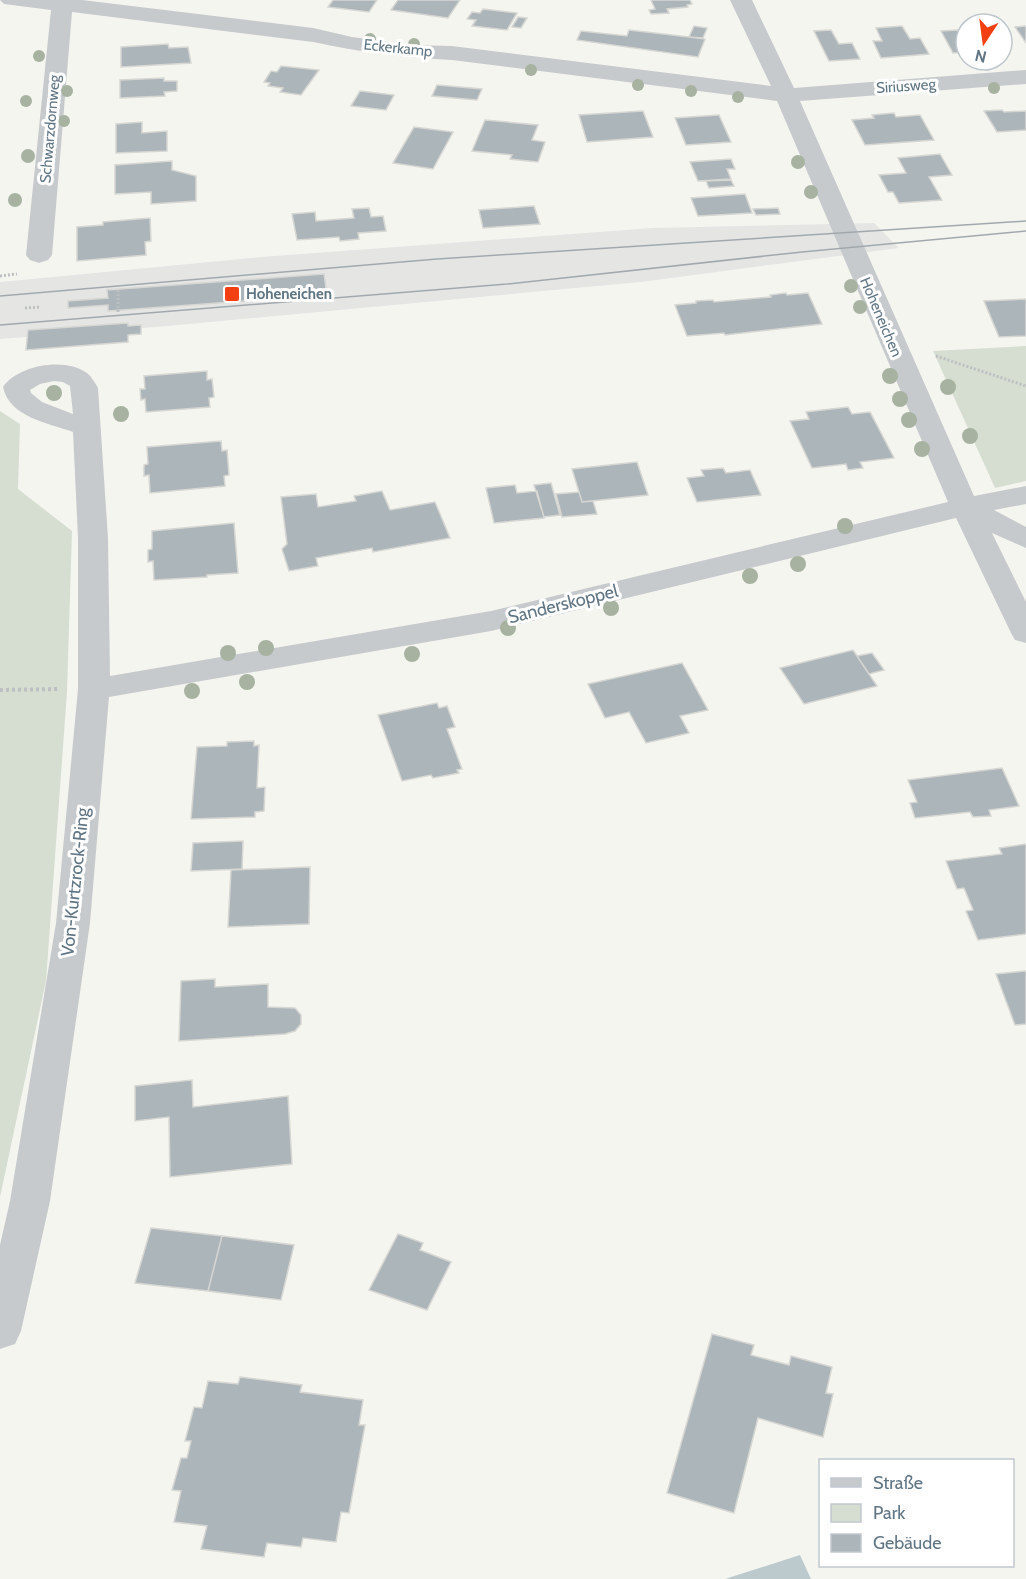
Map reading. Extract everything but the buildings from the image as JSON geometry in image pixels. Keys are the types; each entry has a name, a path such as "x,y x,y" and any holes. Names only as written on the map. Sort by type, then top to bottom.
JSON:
{"street":[{"name":"Eckerkamp","path":"11,0 62,4 312,35 352,44 413,52 452,53 786,95"},
{"name":"Hoheneichen","path":"741,0 786,95 965,507 1026,633"},
{"name":"Schwarzdornweg","path":"39,255 62,4"},
{"name":"Siriusweg","path":"786,95 1026,77"},
{"name":"Von-Kurtzrock-Ring","path":"0,1331 30,1201 73,923 94,689 93,538 85,386 81,380 71,374 43,374 8,387 29,406 87,426"},
{"name":"Sanderskoppel","path":"94,689 491,621 965,507 1026,495"},
{"path":"965,507 1026,539"}],"path":[{"path":"118,290 118,312"},
{"path":"25,308 40,307"},
{"path":"891,341 1026,386"},
{"path":"0,690 33,690"}],"shaded area":[{"path":"874,223 899,248 641,282 168,326 0,339 0,282 261,257 652,228"},
{"path":"800,1555 811,1579 725,1579"}],"green space":[{"path":"1026,346 1026,481 995,488 933,351"},
{"path":"0,411 20,424 18,489 72,531 67,692 46,981 0,1197"}],"tram line":[{"path":"0,296 437,259 1026,221"},
{"path":"0,325 507,284 802,252 1026,231"}],"place":[{"name":"Hoheneichen","path":"232,294"}]}
